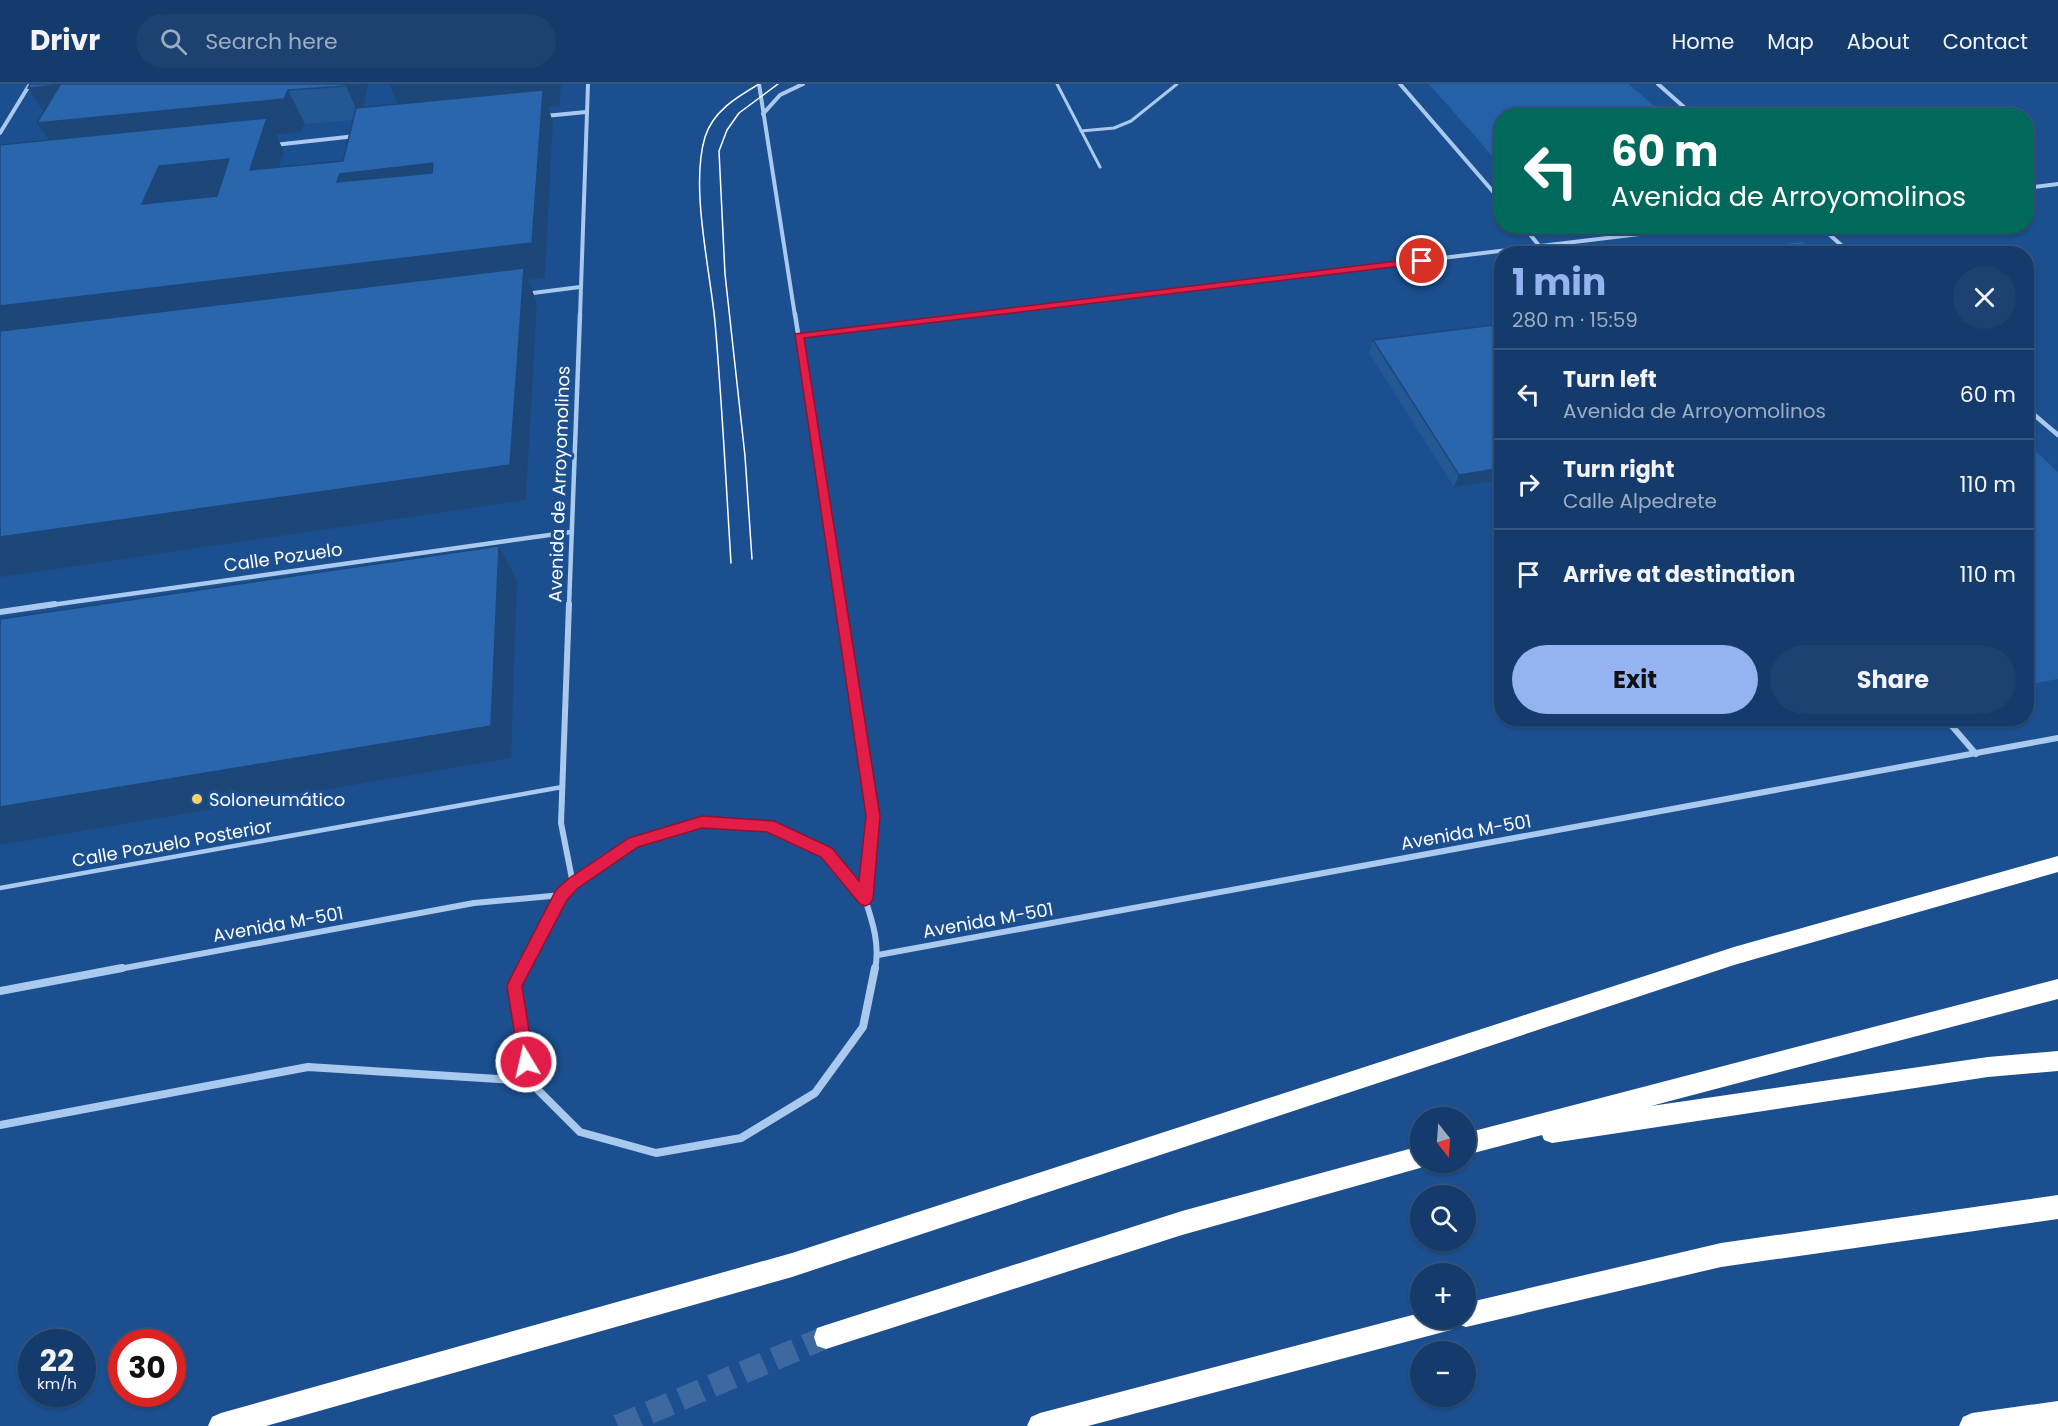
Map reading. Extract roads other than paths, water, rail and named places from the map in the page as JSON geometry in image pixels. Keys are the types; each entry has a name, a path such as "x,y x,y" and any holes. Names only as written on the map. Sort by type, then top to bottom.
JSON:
{"highway":[{"path":"221,1426 792,1265 1734,956 2058,864"},
{"path":"1476,1141 2058,989"},
{"path":"1476,1143 1988,1067 2058,1061"},
{"path":"826,1337 1182,1222 1410,1159"},
{"path":"1476,1313 1721,1255 2058,1207"},
{"path":"1040,1426 1410,1328"},
{"path":"1972,1426 2058,1414"}],"street":[{"path":"0,133 30,84"},
{"name":"Avenida de Arroyomolinos","path":"573,884 561,823 588,84"},
{"path":"759,84 873,816 865,899"},
{"path":"763,114 780,95 803,84"},
{"path":"1400,84 1494,193"},
{"path":"1658,84 1685,108"},
{"path":"539,117 586,112"},
{"path":"265,146 360,136"},
{"path":"2034,187 2058,184"},
{"path":"1529,234 1539,246"},
{"path":"1548,246 1643,234"},
{"path":"1829,234 1842,246"},
{"path":"798,336 1494,253"},
{"path":"521,294 580,287"},
{"path":"2034,415 2058,435"},
{"name":"Calle Pozuelo","path":"0,612 571,532"},
{"path":"1952,726 1976,754"},
{"name":"Avenida M-501","path":"878,955 2058,738"},
{"path":"702,822 769,826 826,852 865,899 874,927 878,955 863,1027 815,1093 741,1138 656,1153 580,1132 529,1081 514,986 562,895 573,884 634,842 702,822"},
{"name":"Avenida M-501","path":"0,991 474,903 562,895"},
{"path":"0,1125 308,1067 529,1081"}],"lane":[{"path":"1057,84 1100,167"},
{"path":"1081,131 1114,128 1131,121 1177,84"},
{"name":"Calle Pozuelo Posterior","path":"0,888 562,787"}],"tunnel":[{"path":"618,1426 826,1337"}],"tram line":[{"path":"731,563 713,301 700,204 701,157 705,137 720,112 759,84"},
{"path":"752,559 745,456 725,274 719,151 727,130 739,113 778,84"}],"place":[{"name":"Soloneumático","path":"197,799"}]}
